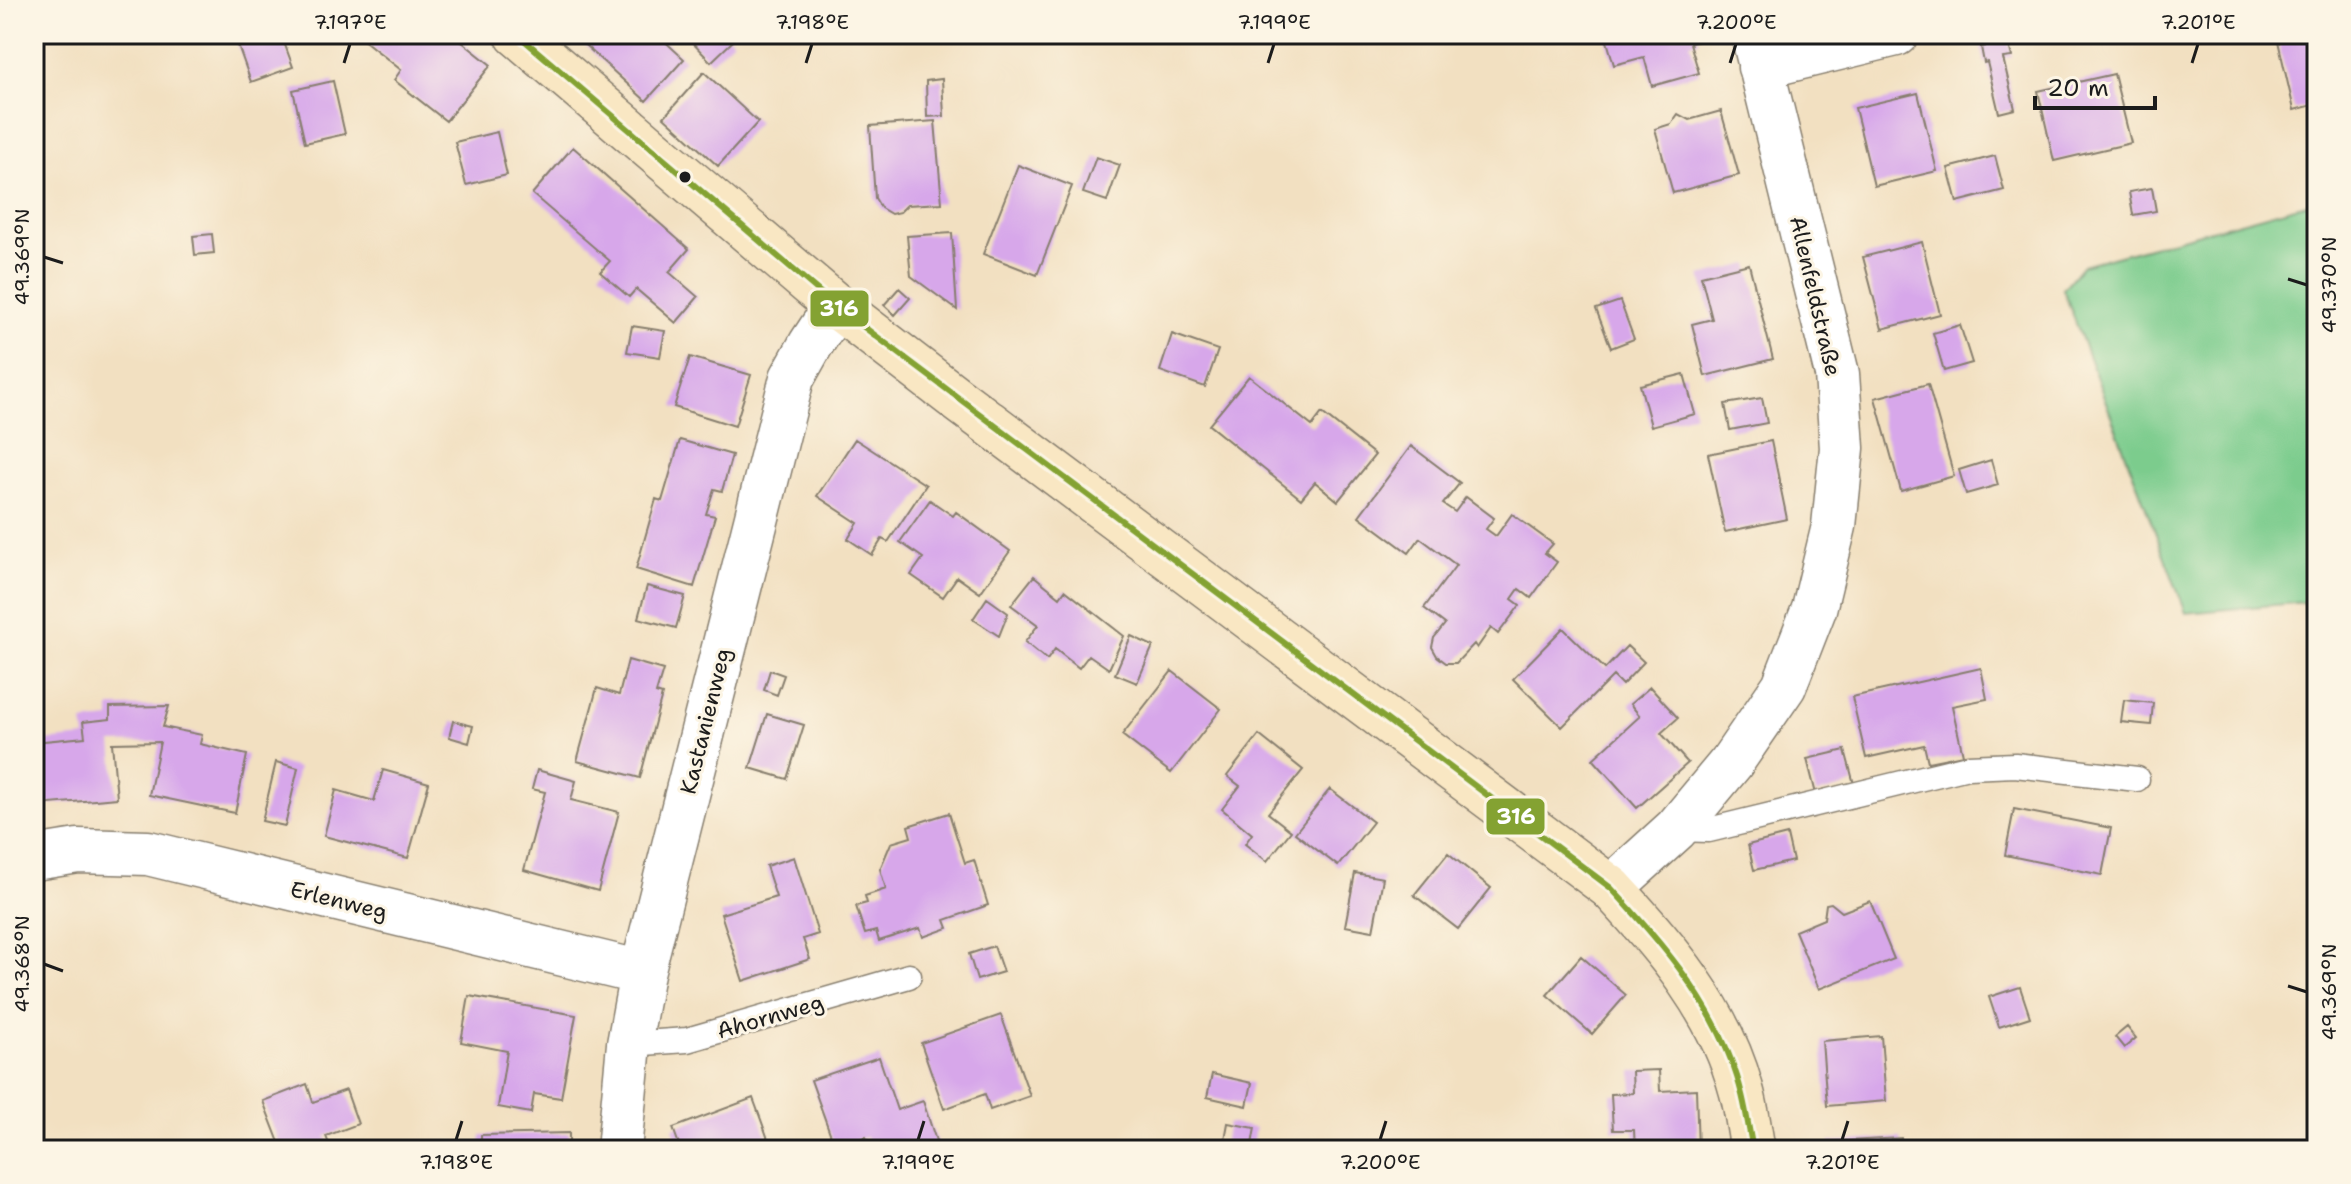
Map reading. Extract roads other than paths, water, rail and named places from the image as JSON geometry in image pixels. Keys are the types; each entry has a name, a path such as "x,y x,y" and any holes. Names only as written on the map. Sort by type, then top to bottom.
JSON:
{"street":[{"path":"517,34 836,306 1611,888 1660,940 1711,1014 1741,1088 1753,1150"},
{"name":"Allenfeldstraße","path":"1611,888 1676,829 1731,763 1784,686 1814,609 1834,526 1842,448 1837,374 1756,50 1896,34"},
{"name":"Kastanienweg","path":"619,1150 629,1044 642,973 792,378 836,306"},
{"name":"Erlenweg","path":"34,858 78,851 148,853 642,973"}],"lane":[{"path":"1676,829 1709,830 1968,767 2015,765 2137,779"},
{"name":"Ahornweg","path":"629,1044 687,1040 909,976"}]}
